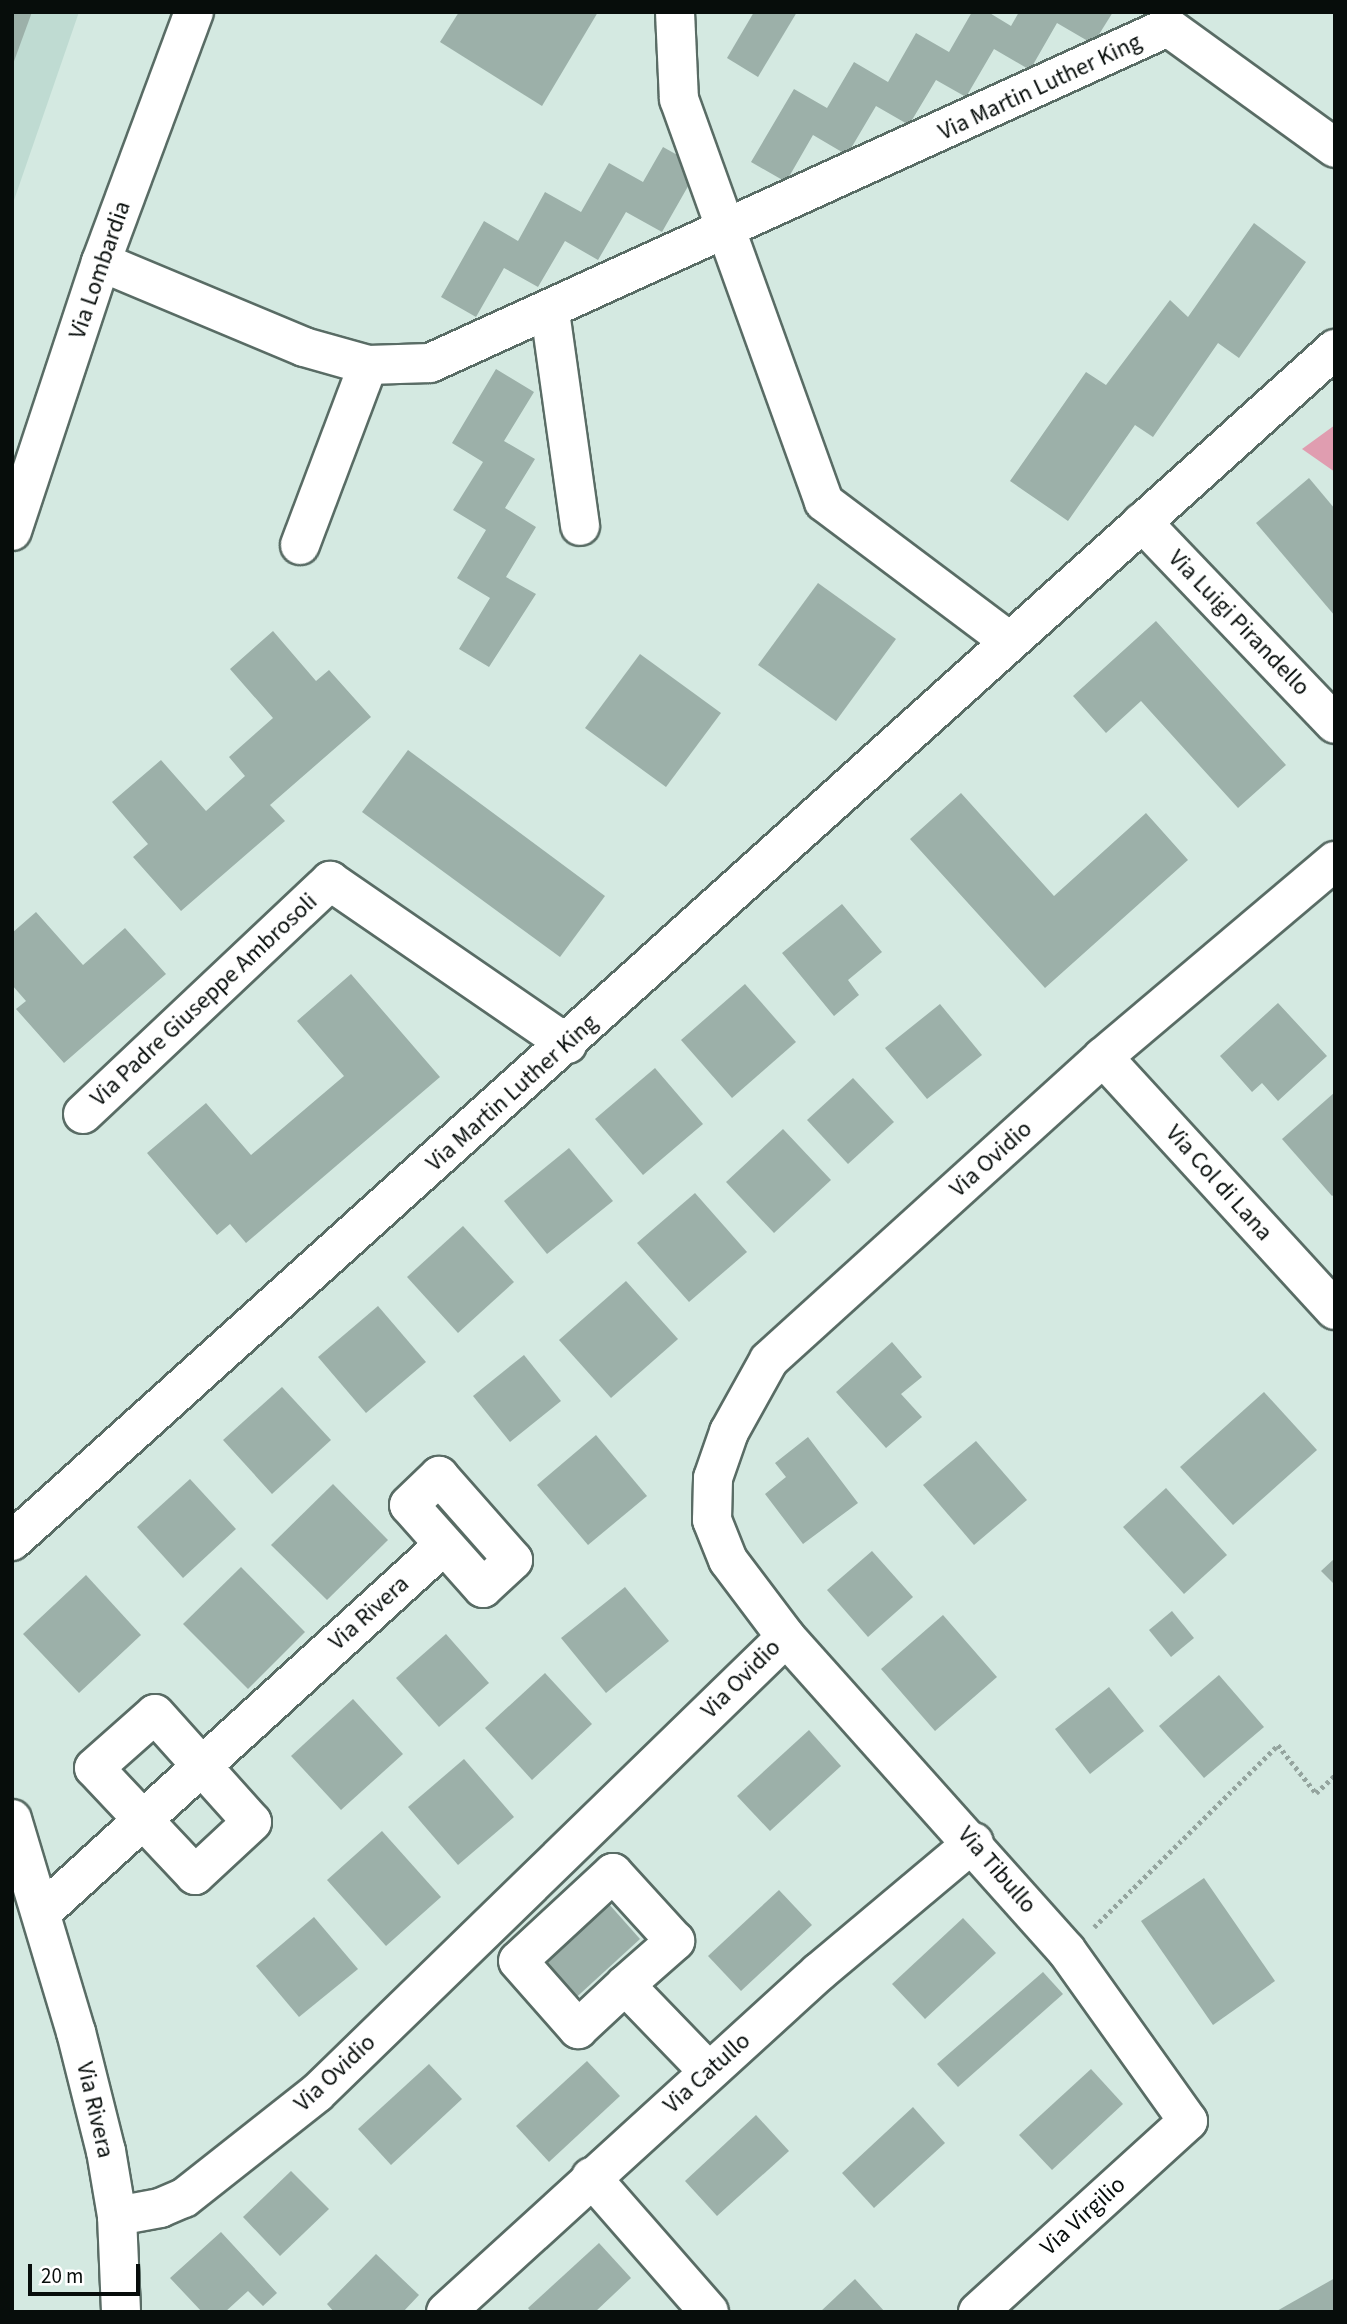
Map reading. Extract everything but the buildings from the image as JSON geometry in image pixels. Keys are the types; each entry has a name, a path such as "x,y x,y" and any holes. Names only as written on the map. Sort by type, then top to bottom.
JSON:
{"street":[{"name":"Via Lombardia","path":"12,531 101,262 194,12"},
{"path":"675,12 679,99 724,232 824,502 1009,641"},
{"name":"Via Martin Luther King","path":"101,262 304,347 368,365 430,363 550,312 1168,27 1335,148"},
{"path":"550,312 580,526"},
{"name":"Via Martin Luther King","path":"12,1541 567,1044 1009,641 1335,349"},
{"path":"300,545 368,365"},
{"name":"Via Luigi Pirandello","path":"1142,522 1335,724"},
{"name":"Via Ovidio","path":"117,2216 160,2208 184,2198 317,2093 786,1637 728,1560 712,1520 713,1478 729,1432 769,1360 1103,1057 1335,861"},
{"name":"Via Padre Giuseppe Ambrosoli","path":"83,1114 330,881 567,1044"},
{"name":"Via Col di Lana","path":"1103,1057 1335,1310"},
{"name":"Via Rivera","path":"42,1912 444,1545"},
{"name":"Via Tibullo","path":"786,1637 974,1842 1066,1950 1188,2121"},
{"path":"155,1714 252,1822 195,1875 142,1820 94,1768 155,1714"},
{"name":"Via Rivera","path":"12,1819 42,1912 93,2100 117,2216 121,2312"},
{"name":"Via Catullo","path":"446,2312 708,2071 974,1842"},
{"path":"625,1986 708,2071"},
{"name":"Via Virgilio","path":"978,2312 1188,2121"},
{"path":"591,2177 709,2312"}],"path":[{"path":"1066,1950 1278,1745 1315,1793 1335,1774"}],"shaded area":[{"path":"12,12 79,12 12,206"},
{"path":"1335,425 1335,472 1302,449"}]}
